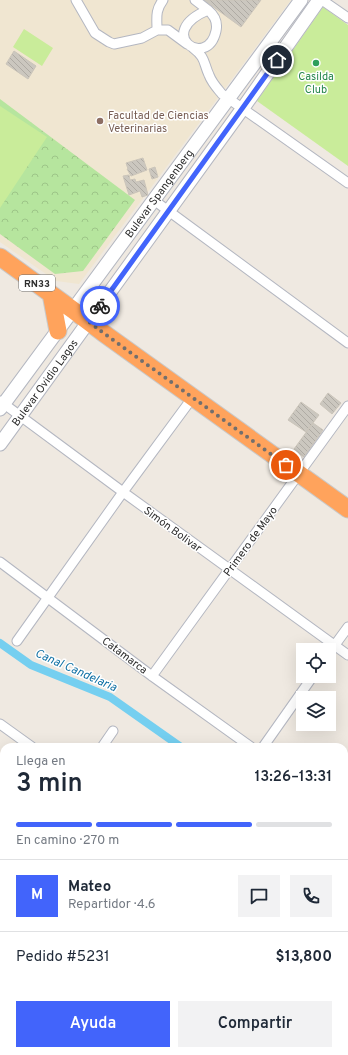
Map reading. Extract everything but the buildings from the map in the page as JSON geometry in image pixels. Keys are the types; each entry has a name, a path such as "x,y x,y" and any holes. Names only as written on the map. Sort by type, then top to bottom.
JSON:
{"highway":[{"name":"RN33","path":"0,257 348,509"},
{"path":"51,294 58,331"}],"main road":[{"name":"Bulevar Spangenberg","path":"73,310 230,99 301,0"},
{"name":"Bulevar Spangenberg","path":"88,321 169,211 320,0"},
{"name":"Bulevar Ovidio Lagos","path":"1,404 73,310"},
{"name":"Bulevar Ovidio Lagos","path":"0,444 88,321"}],"street":[{"path":"76,0 95,32 114,44 142,38 157,30 168,30 199,53 204,60 208,74 214,85 222,94 348,182"},
{"path":"157,30 156,15 163,0"},
{"path":"195,0 213,14 217,23 216,32 212,41 208,45 201,48 190,46 183,38 184,31 195,15 197,7 195,0"},
{"path":"320,0 348,18"},
{"path":"195,15 208,10"},
{"path":"204,60 208,45"},
{"path":"155,200 348,343"},
{"path":"18,641 123,492 193,397"},
{"name":"Simón Bolivar","path":"1,404 21,416 331,643"},
{"name":"Primero de Mayo","path":"152,676 348,406"},
{"name":"Catamarca","path":"0,562 152,676 245,743"},
{"path":"336,645 348,627"},
{"name":"Simón Bolivar","path":"336,647 348,655"},
{"path":"266,743 308,683"},
{"path":"0,724 26,743"},
{"path":"105,743 113,731"}],"shaded area":[{"name":"Facultad de Ciencias Veterinarias","path":"0,0 291,0 79,284 56,281 0,242"}],"green space":[{"name":"Casilda Club","path":"323,7 348,25 348,166 257,101"},
{"path":"24,29 53,48 42,66 13,47"},
{"path":"0,99 135,200 83,271 55,274 0,234"},
{"path":"0,106 47,137 0,208"}],"waterway":[{"name":"Canal Candelaria","path":"0,643 31,665 110,697 175,743"}],"way so far":[{"path":"100,306 88,321 286,465"}],"place":[{"name":"Casilda Club","path":"316,63"},
{"name":"Facultad de Ciencias Veterinarias","path":"100,121"}],"route":[{"path":"100,306 277,60"}]}
